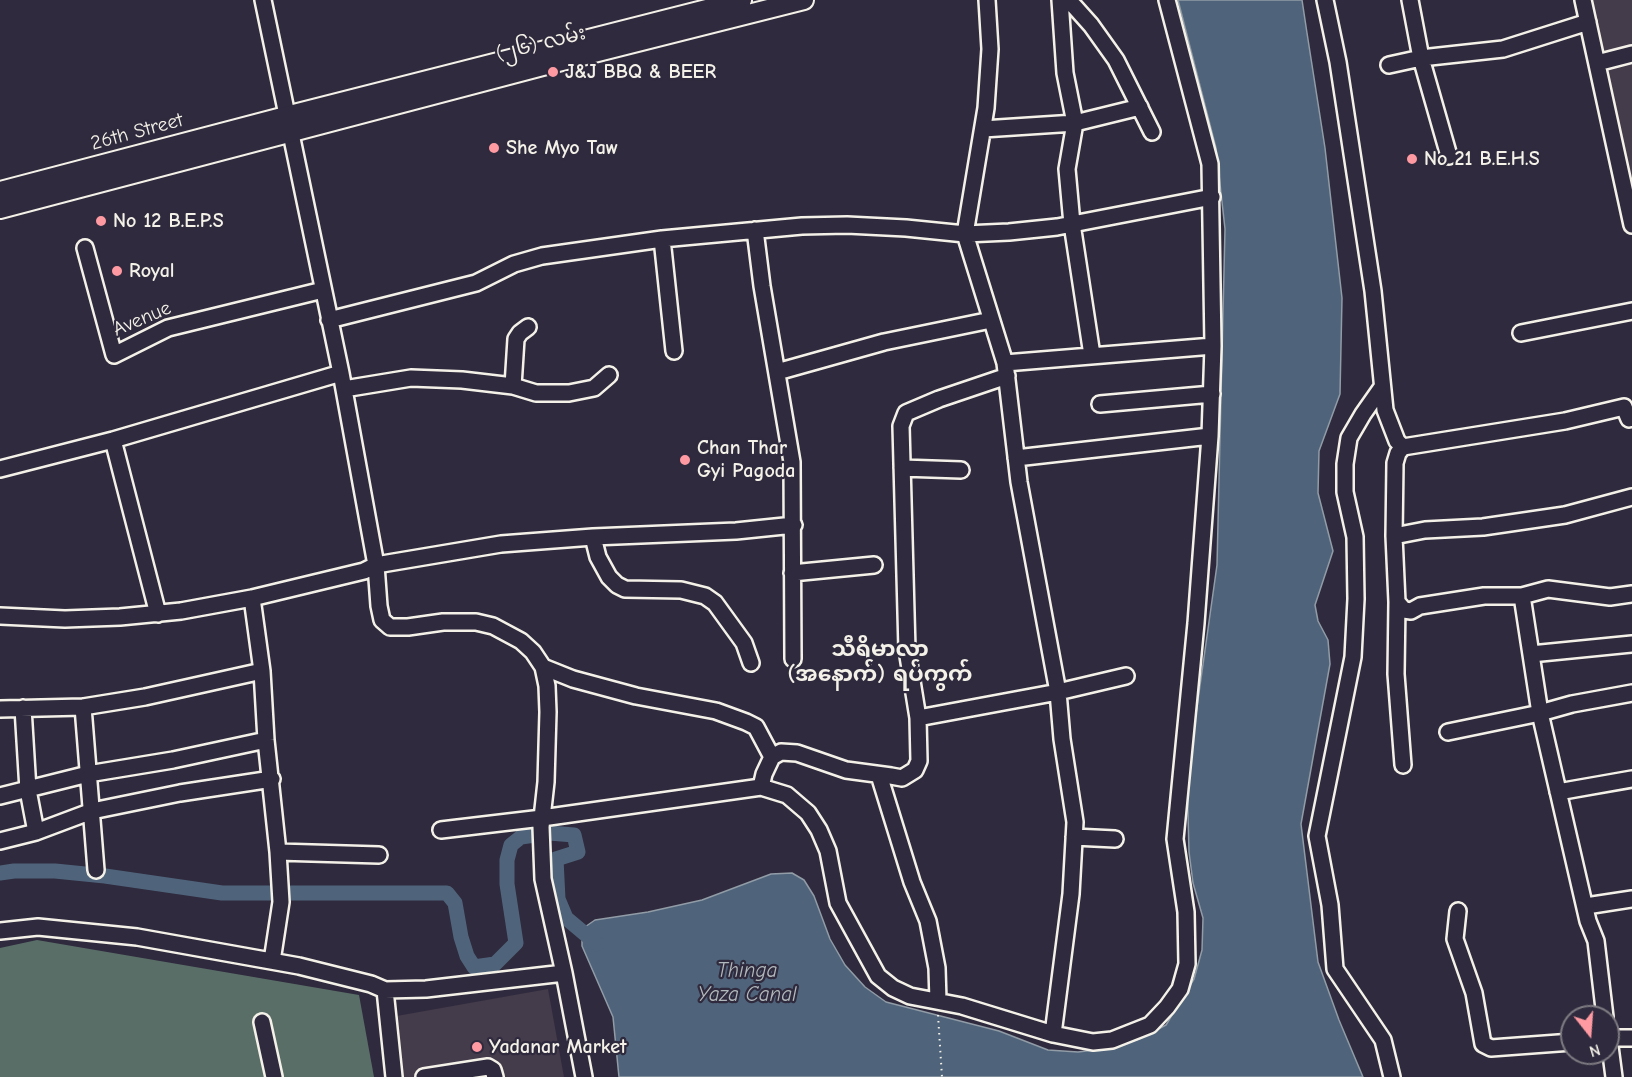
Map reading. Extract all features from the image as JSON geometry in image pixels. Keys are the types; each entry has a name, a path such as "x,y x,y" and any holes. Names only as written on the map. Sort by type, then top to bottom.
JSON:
{"main road":[{"name":"(၂၆) လမ်း","path":"583,49 742,0"},
{"name":"(၂၆) လမ်း","path":"287,124 583,49 804,0"},
{"name":"26th Street","path":"1,201 287,124"}],"street":[{"path":"263,0 287,124 341,373 376,565 382,620 390,627 443,622 476,622 493,626 520,641 533,652 543,667 547,686 548,712 546,782 541,823 544,890 564,973 584,1077"},
{"path":"987,0 990,49 983,129 965,234 1006,370 1016,458 1058,692 1062,739 1075,822 1071,894 1053,1034"},
{"path":"1060,0 1065,73 1075,123 1066,169 1092,355"},
{"path":"1065,0 1074,6 1091,25 1116,60 1152,132"},
{"path":"441,830 541,823 761,787 787,795 808,813 819,830 828,851 838,903 878,976 893,988 910,996 938,1004 1093,1042 1112,1040 1150,1025 1167,1007 1180,989 1187,964 1186,912 1175,839 1196,623 1210,436 1213,346 1210,164 1167,0"},
{"path":"1325,0 1338,62 1373,291 1382,387 1389,421 1402,447"},
{"path":"1410,0 1421,58 1449,156"},
{"path":"1583,0 1632,225"},
{"path":"1389,65 1421,58 1503,50 1588,22"},
{"path":"1597,63 1632,54"},
{"path":"983,129 1075,123 1140,107"},
{"path":"329,320 476,283 514,264 542,256 662,239 802,226 847,225 965,234 1018,231 1072,224 1212,197"},
{"path":"755,230 762,286 792,462 793,659"},
{"path":"662,239 674,351"},
{"name":"Avenue","path":"85,248 114,355 168,328 323,290"},
{"path":"1521,333 1632,311"},
{"path":"777,372 884,342 991,320"},
{"path":"513,386 516,339 528,327"},
{"path":"761,787 764,774 772,758 781,752 797,753 846,770 879,775 902,778 915,770 918,761 918,718 907,650 902,468 901,426 906,413 1006,370 1092,355 1213,346"},
{"path":"0,469 113,440 341,373"},
{"path":"344,389 411,378 462,380 513,386 550,394 569,393 594,388 609,375"},
{"path":"1382,387 1349,438 1345,492 1355,537 1356,598 1353,657 1317,836 1330,904 1335,969 1383,1040 1392,1077"},
{"path":"1100,404 1212,394"},
{"path":"1403,765 1396,674 1397,602 1394,536 1395,463 1398,453 1402,447 1565,421 1623,407 1629,419 1632,418"},
{"path":"1016,458 1210,436"},
{"path":"113,440 158,614"},
{"path":"902,468 961,470"},
{"path":"1394,536 1425,530 1483,527 1565,515 1632,496"},
{"path":"0,616 65,619 158,614 252,598 364,571 376,565 501,544 593,537 736,531 794,525"},
{"path":"593,537 598,557 609,577 617,585 625,589 681,590 705,596 715,603 744,643 751,663"},
{"path":"792,573 874,565"},
{"path":"1397,602 1404,610 1411,611 1420,606 1455,599 1522,596 1548,589 1610,597 1632,594"},
{"path":"1522,596 1540,713 1588,921 1596,940 1604,1005"},
{"path":"252,598 262,671 281,902 273,961"},
{"path":"1531,654 1632,644"},
{"path":"543,667 584,682 636,696 716,711 746,722 756,728 772,758"},
{"path":"0,709 83,707 145,697 262,671"},
{"path":"918,718 1058,692 1126,676"},
{"path":"1448,732 1632,693"},
{"path":"83,707 96,870"},
{"path":"23,708 28,790 36,832"},
{"path":"0,796 88,774 172,760 266,740"},
{"path":"879,775 912,882 928,921 937,968 938,1004"},
{"path":"0,841 36,832 92,811 180,793 272,779"},
{"path":"1558,792 1632,779"},
{"path":"1074,837 1115,839"},
{"path":"278,852 379,855"},
{"path":"1586,906 1632,899"},
{"path":"1458,911 1455,939 1474,993 1483,1044 1491,1048 1560,1043"},
{"path":"0,931 38,927 102,932 273,961 344,976 385,990 426,989 564,973"},
{"path":"385,990 394,1077"},
{"path":"262,1022 274,1077"},
{"path":"424,1077 488,1068 493,1070 495,1077"}],"path":[{"path":"938,1004 942,1077"}],"shaded area":[{"path":"1588,0 1632,0 1632,179 1602,57"},
{"name":"Yadanar Market","path":"548,989 564,1077 402,1077 391,1017"}],"green space":[{"path":"37,940 359,995 374,1077 0,1077 0,948"}],"water":[{"name":"Thinga Yaza Canal","path":"1178,0 1302,0 1325,148 1342,298 1340,394 1319,451 1318,493 1333,551 1315,605 1318,621 1328,640 1330,664 1301,824 1318,962 1363,1077 619,1077 613,1017 582,946 582,929 595,920 648,912 702,900 771,874 792,873 804,880 814,896 830,939 845,965 865,987 886,1002 999,1031 1048,1050 1078,1052 1111,1048 1139,1039 1166,1025 1194,979 1202,950 1203,918 1193,883 1189,852 1187,778 1217,565 1225,229 1216,148"}],"waterway":[{"path":"0,873 55,871 222,893 447,893 455,903 461,937 467,956 474,967 495,964 516,943 507,884 507,860 511,845 521,837 549,833 574,835 578,852 556,859 558,899 566,918 597,944"}],"place":[{"name":"J&J BBQ & BEER","path":"553,72"},
{"name":"She Myo Taw","path":"494,148"},
{"name":"No 21 B.E.H.S","path":"1412,159"},
{"name":"No 12 B.E.P.S","path":"101,221"},
{"name":"Royal","path":"117,271"},
{"name":"Chan Thar Gyi Pagoda","path":"685,460"},
{"name":"Yadanar Market","path":"477,1047"}],"district":[{"name":"သီရိမာလာ (အနောက်) ရပ်ကွက်","path":"880,662"}]}
